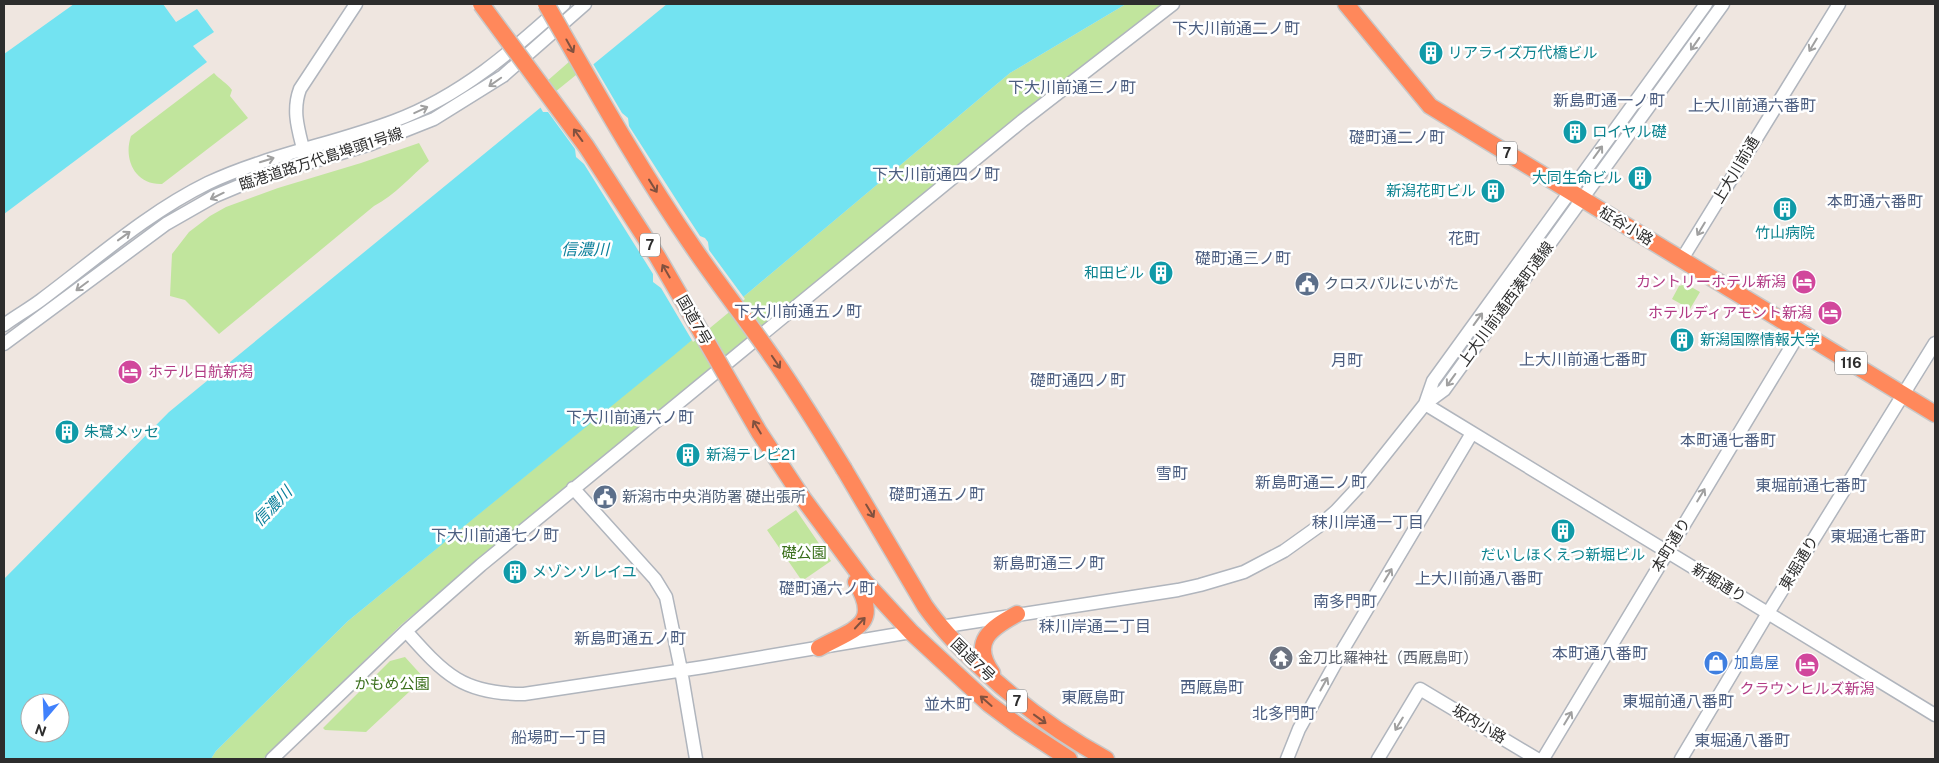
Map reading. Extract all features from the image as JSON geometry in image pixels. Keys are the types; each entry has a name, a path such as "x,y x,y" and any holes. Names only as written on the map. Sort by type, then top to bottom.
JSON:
{"highway":[{"name":"国道7号","path":"481,4 596,162 657,256 759,432 826,531 865,582 911,632 989,704 1068,759"},
{"name":"国道7号","path":"546,4 616,127 660,197 693,247 772,355 808,409 925,606 940,627 1010,696 1076,743 1106,759"},
{"name":"柾谷小路","path":"1351,6 1430,106 1935,414"},
{"path":"818,648 857,627 865,618 867,609 865,597 826,531"},
{"path":"1010,696 988,667 983,649 985,639 993,629 1017,614"},
{"name":"国道7号","path":"911,632 940,627"}],"street":[{"path":"306,164 296,118 295,107 297,97 300,89 356,4"},
{"name":"臨港道路万代島埠頭1号線","path":"4,325 154,214 179,199 241,168 386,124 426,108 460,89 500,61 564,4"},
{"name":"臨港道路万代島埠頭1号線","path":"4,344 110,264 173,220 236,186 393,137 434,119 503,76 585,4"},
{"path":"272,759 406,631 480,565 1022,121 1173,4"},
{"path":"1576,195 1706,4"},
{"path":"1576,195 1723,4"},
{"name":"上大川前通","path":"1682,259 1839,4"},
{"name":"上大川前通西湊町通線","path":"940,627 1200,585 1244,572 1303,537 1336,511 1385,456 1425,404 1444,390 1576,195"},
{"name":"本町通り","path":"1543,759 1800,332"},
{"name":"東堀通り","path":"1681,759 1768,613 1935,343"},
{"name":"新堀通り","path":"1425,404 1935,715"},
{"path":"1287,759 1299,729 1345,646 1472,433"},
{"path":"573,488 655,579 666,597 682,670 696,759"},
{"path":"406,631 430,658 450,676 473,688 501,694 554,691 911,632"},
{"name":"坂内小路","path":"1378,759 1420,689 1538,759"}],"green space":[{"path":"1126,4 1165,4 848,257 569,484 402,624 263,759 211,759 216,751 348,621 706,328 546,82 570,61 730,308 1010,73"},
{"path":"214,73 232,90 230,96 248,118 162,184 145,180 133,169 130,162 129,145 131,136"},
{"path":"419,143 429,161 396,191 374,206 219,334 185,300 170,296 172,254 189,232 210,216 226,207 278,188"},
{"path":"1686,284 1700,292 1690,309 1672,299 1679,286"},
{"name":"礎公園","path":"796,510 831,561 802,581 767,530"},
{"name":"かもめ公園","path":"405,657 424,678 366,732 325,730 323,728 390,661"}],"water":[{"path":"74,4 163,4 176,22 197,9 214,32 193,46 207,62 4,214 4,54"},
{"name":"信濃川","path":"667,4 1126,4 1010,73 673,356 348,621 216,751 211,759 4,759 4,579 169,412"}],"pier":[{"path":"592,62 622,113 628,118 629,126 681,207 700,236 708,242 709,250 745,299 693,342 661,288 653,282 653,274 584,164 576,157 575,149 548,112 543,112 539,105"}],"place":[{"name":"リアライズ万代橋ビル","path":"1431,53"},
{"name":"ロイヤル礎","path":"1575,132"},
{"name":"大同生命ビル","path":"1640,178"},
{"name":"新潟花町ビル","path":"1493,191"},
{"name":"竹山病院","path":"1785,209"},
{"name":"和田ビル","path":"1161,273"},
{"name":"カントリーホテル新潟","path":"1804,282"},
{"name":"クロスパルにいがた","path":"1307,284"},
{"name":"ホテルディアモント新潟","path":"1830,313"},
{"name":"新潟国際情報大学","path":"1682,340"},
{"name":"ホテル日航新潟","path":"130,372"},
{"name":"朱鷺メッセ","path":"67,432"},
{"name":"新潟テレビ21","path":"688,455"},
{"name":"新潟市中央消防署 礎出張所","path":"605,497"},
{"name":"だいしほくえつ新堀ビル","path":"1563,531"},
{"name":"メゾンソレイユ","path":"515,572"},
{"name":"金刀比羅神社（西厩島町）","path":"1281,658"},
{"name":"加島屋","path":"1716,663"},
{"name":"クラウンヒルズ新潟","path":"1807,665"}],"district":[{"name":"下大川前通二ノ町","path":"1236,28"},
{"name":"下大川前通三ノ町","path":"1072,87"},
{"name":"新島町通一ノ町","path":"1609,100"},
{"name":"上大川前通六番町","path":"1752,105"},
{"name":"礎町通二ノ町","path":"1397,137"},
{"name":"下大川前通四ノ町","path":"936,174"},
{"name":"本町通六番町","path":"1875,201"},
{"name":"花町","path":"1464,238"},
{"name":"礎町通三ノ町","path":"1243,258"},
{"name":"下大川前通五ノ町","path":"798,311"},
{"name":"上大川前通七番町","path":"1583,359"},
{"name":"月町","path":"1347,360"},
{"name":"礎町通四ノ町","path":"1078,380"},
{"name":"下大川前通六ノ町","path":"630,417"},
{"name":"本町通七番町","path":"1728,440"},
{"name":"雪町","path":"1172,473"},
{"name":"新島町通二ノ町","path":"1311,482"},
{"name":"東堀前通七番町","path":"1811,485"},
{"name":"礎町通五ノ町","path":"937,494"},
{"name":"秣川岸通一丁目","path":"1368,522"},
{"name":"下大川前通七ノ町","path":"495,535"},
{"name":"東堀通七番町","path":"1878,536"},
{"name":"新島町通三ノ町","path":"1049,563"},
{"name":"上大川前通八番町","path":"1479,578"},
{"name":"礎町通六ノ町","path":"827,588"},
{"name":"南多門町","path":"1345,601"},
{"name":"秣川岸通二丁目","path":"1095,626"},
{"name":"新島町通五ノ町","path":"630,638"},
{"name":"本町通八番町","path":"1600,653"},
{"name":"西厩島町","path":"1212,687"},
{"name":"東厩島町","path":"1093,697"},
{"name":"東堀前通八番町","path":"1678,701"},
{"name":"並木町","path":"948,704"},
{"name":"北多門町","path":"1284,713"},
{"name":"船場町一丁目","path":"559,737"},
{"name":"東堀通八番町","path":"1742,740"}]}
